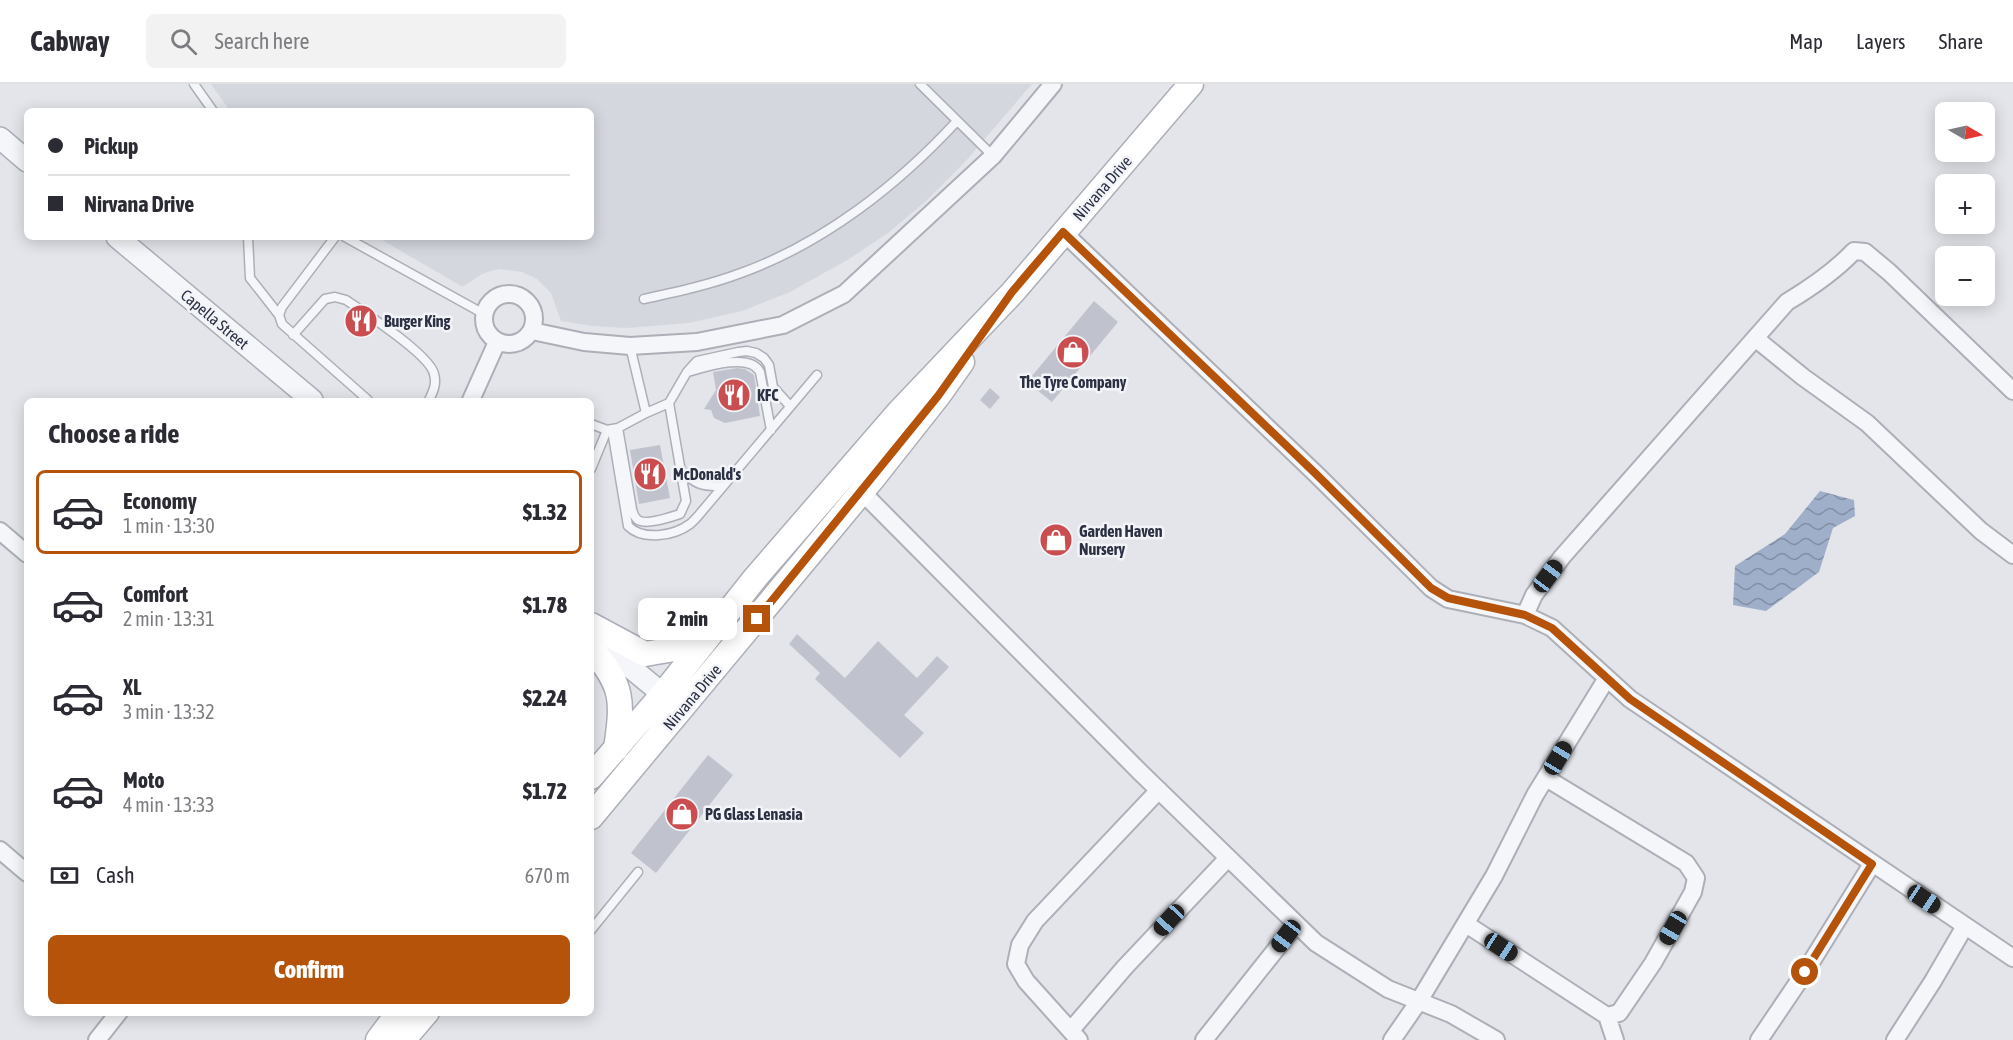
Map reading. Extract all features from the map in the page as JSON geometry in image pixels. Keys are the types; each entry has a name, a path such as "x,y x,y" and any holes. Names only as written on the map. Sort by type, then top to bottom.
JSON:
{"main road":[{"name":"Nirvana Drive","path":"594,774 663,694 756,577 898,413 1012,292 1191,84"},
{"name":"Nirvana Drive","path":"594,813 862,492 938,396 1012,292"},
{"path":"594,627 645,654 703,644"},
{"path":"594,652 614,678 619,695 620,710 616,749"},
{"path":"378,1040 396,1016"},
{"path":"403,1040 424,1016"}],"street":[{"path":"532,331 584,342 630,346 697,342 783,325 844,294 993,156 1053,84"},
{"path":"0,138 24,158"},
{"path":"1063,232 1316,474 1431,588 1457,601 1525,615 1552,628 1630,699 1648,712 2013,958"},
{"name":"Capella Street","path":"121,240 310,398"},
{"path":"1525,615 1534,595 1562,557 1787,302 1837,269 1854,251 1865,252 1889,272 2013,391"},
{"path":"501,295 518,295 525,299 534,314 532,331 520,342 504,345 496,342 486,330 484,314 487,306 501,295"},
{"path":"1755,338 1803,377 1867,423 1982,531 2013,555"},
{"path":"472,398 496,342"},
{"path":"862,492 1316,944 1388,989 1452,1014 1496,1040"},
{"path":"0,531 24,551"},
{"path":"594,637 682,710"},
{"path":"1392,1040 1466,924 1546,778 1607,678"},
{"path":"1546,778 1686,863 1696,878 1694,892 1653,963 1619,1013 1607,1016"},
{"path":"1159,790 1035,921 1020,945 1016,964 1026,981 1075,1035 1125,968 1228,858"},
{"path":"0,850 24,870"},
{"path":"1759,1040 1805,972 1872,864"},
{"path":"1204,1040 1296,924"},
{"path":"1466,924 1607,1016 1615,1040"},
{"path":"1895,1040 1965,926"},
{"path":"97,1040 116,1016"}],"lane":[{"path":"194,84 211,108"},
{"path":"920,84 993,156"},
{"path":"644,299 742,273 826,231 909,169 957,121"},
{"path":"248,240 250,278 279,315 282,324 366,398"},
{"path":"279,315 282,307 333,240"},
{"path":"350,240 484,314"},
{"path":"293,335 325,299 335,297 346,300 402,340 427,362 434,372 435,387 430,398"},
{"path":"630,346 646,413"},
{"path":"594,463 612,429 669,403 687,372 697,361 738,352 756,353 769,365 773,387 790,406"},
{"path":"687,372 732,362 757,366 771,430"},
{"path":"612,429 628,526 637,533 656,535 679,531 690,524 817,375"},
{"path":"612,429 632,509 638,520 651,521 680,514 686,501 669,403"},
{"path":"594,425 612,429"},
{"path":"680,469 691,481 700,485 722,486"},
{"path":"594,926 638,872"}],"shaded area":[{"path":"211,84 1032,84 964,163 926,201 888,233 849,259 790,292 742,311 689,323 627,328 561,321 551,293 537,279 522,272 500,269 491,271 461,286 382,240 594,240 594,108 228,108"}],"water":[{"path":"1820,491 1854,500 1855,516 1833,528 1819,572 1766,611 1733,605 1735,566 1785,534"}],"building":[{"name":"The Tyre Company","path":"1094,301 1118,322 1052,402 1027,382"},
{"name":"KFC","path":"745,369 754,375 760,416 725,423 714,418 711,410 704,409 716,390 713,372"},
{"path":"990,388 1000,397 990,409 980,400"},
{"name":"McDonald's","path":"660,445 670,498 639,504 630,450"},
{"path":"797,634 845,678 878,641 917,678 937,656 949,667 904,715 924,733 900,758 815,679 820,673 789,644"},
{"name":"PG Glass Lenasia","path":"708,755 733,775 656,873 631,853"}],"place":[{"name":"Burger King","path":"361,321"},
{"name":"The Tyre Company","path":"1073,352"},
{"name":"KFC","path":"734,395"},
{"name":"McDonald's","path":"650,474"},
{"name":"Garden Haven Nursery","path":"1056,540"},
{"name":"PG Glass Lenasia","path":"682,814"}],"route":[{"path":"757,619 874,477 938,396 1012,292 1063,232 1316,474 1431,588 1457,601 1536,618 1552,628 1630,699 1872,864 1805,972"}]}
